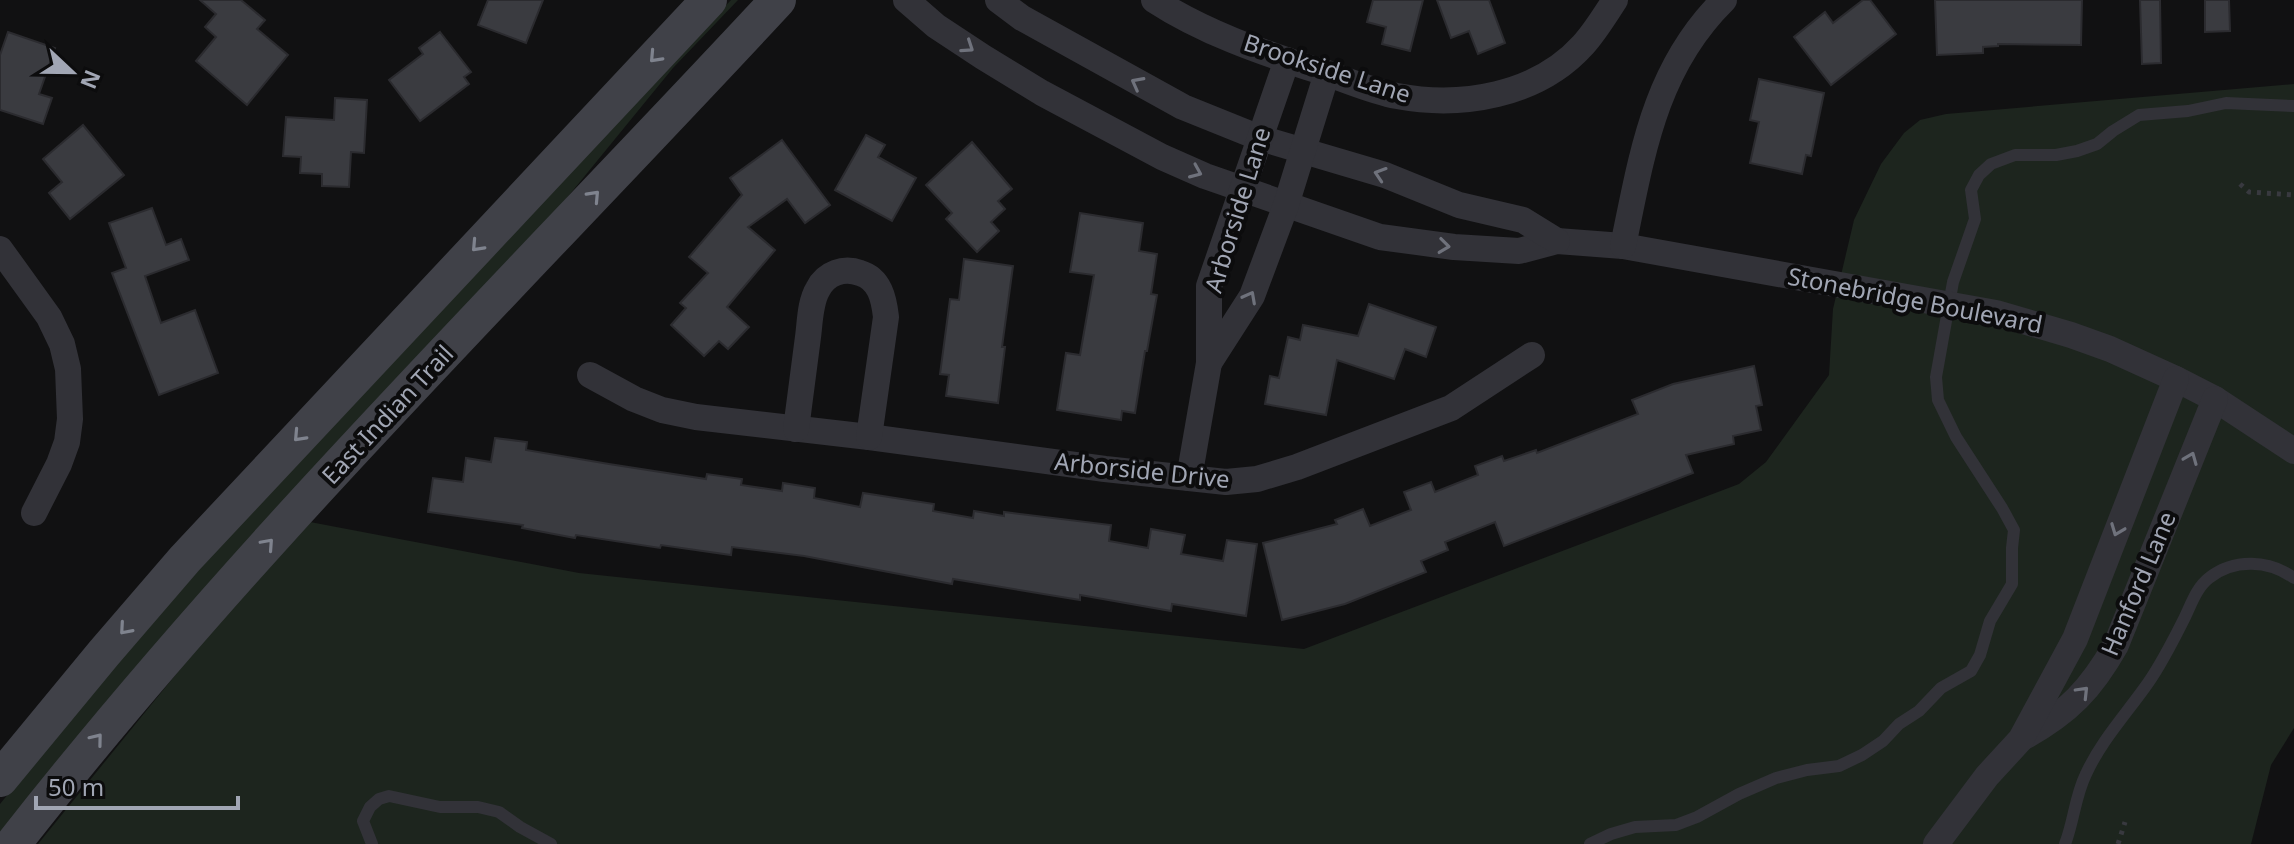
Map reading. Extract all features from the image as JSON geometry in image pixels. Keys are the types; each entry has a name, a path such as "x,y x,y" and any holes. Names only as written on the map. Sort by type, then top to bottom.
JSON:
{"main road":[{"name":"East Indian Trail","path":"0,779 185,559 709,0"},
{"name":"East Indian Trail","path":"13,844 129,700 276,534 778,0"}],"street":[{"name":"Stonebridge Boulevard","path":"906,0 936,26 1042,93 1162,157 1205,176 1380,237 1454,247 1519,251 1557,241 1623,246 1996,313 2110,349 2176,379 2215,399 2294,451"},
{"name":"Stonebridge Boulevard","path":"998,0 1022,18 1183,107 1260,138 1385,175 1459,205 1523,220 1557,241"},
{"name":"Brookside Lane","path":"1154,0 1199,25 1287,60 1394,95 1431,101 1464,101 1495,95 1529,83 1560,65 1583,45 1615,0"},
{"path":"1623,246 1647,133 1658,102 1693,37 1724,0"},
{"name":"Arborside Lane","path":"1189,478 1209,363 1209,286 1287,60"},
{"name":"Arborside Lane","path":"1209,363 1252,296 1286,205 1327,73"},
{"path":"0,249 49,317 62,344 68,369 70,419 67,442 34,513"},
{"path":"796,429 811,309 818,288 829,276 844,270 862,273 878,285 884,302 886,317 869,437"},
{"name":"Arborside Drive","path":"590,375 634,399 662,410 696,417 1240,482 1297,467 1451,408 1532,355"},
{"name":"Hanford Lane","path":"1936,844 1987,776 2021,739 2075,639 2176,379"},
{"name":"Hanford Lane","path":"2021,739 2050,722 2084,694 2100,675 2116,645 2215,399"}],"lane":[{"path":"1590,844 1635,827 1676,825 1776,778 1839,766 1883,741 1941,688 1971,671 1980,655 1990,621 2012,584 2014,530 1956,437 1938,400 1936,377 1953,282 1975,219 1971,190 1979,175 1991,164 2015,155 2056,155 2097,144 2139,115 2188,111 2226,103 2294,106"},
{"path":"2065,844 2077,796 2096,754 2150,680 2197,592 2208,578 2245,562 2284,571 2294,578"},
{"path":"372,844 363,821 370,807 379,799 389,796 440,807 478,807 499,812 551,844"}],"path":[{"path":"2240,184 2249,192 2294,195"},
{"path":"2118,844 2125,822"}],"shaded area":[{"path":"731,0 738,0 673,68 548,221 0,835 0,804 176,596 358,395"},
{"path":"2294,84 2294,728 2271,765 2251,844 38,844 207,636 310,522 579,573 1304,649 1739,484 1766,462 1829,375 1833,309 1854,220 1881,164 1904,133 1920,120 1946,114"}],"building":[{"path":"200,0 241,0 265,20 257,29 288,55 247,105 196,61 216,37 205,27 216,14"},
{"path":"488,0 543,0 526,43 478,25"},
{"path":"1373,0 1423,0 1410,51 1382,44 1386,27 1367,22"},
{"path":"1437,0 1489,0 1505,43 1478,54 1469,31 1451,38"},
{"path":"1863,0 1870,0 1896,34 1831,85 1794,37 1825,12 1833,23"},
{"path":"1935,0 2082,0 2081,45 1998,44 1983,47 1983,53 1937,55"},
{"path":"2140,0 2160,0 2161,63 2142,64"},
{"path":"2205,0 2229,0 2230,31 2205,32"},
{"path":"8,32 55,48 39,94 52,98 43,124 0,110 0,55"},
{"path":"440,32 471,72 464,77 469,84 420,121 389,80 423,54 419,48"},
{"path":"1759,79 1824,93 1811,156 1806,155 1802,174 1750,163 1759,122 1750,120"},
{"path":"335,98 367,100 364,153 351,152 349,187 322,186 322,174 300,173 301,157 283,156 286,117 334,120"},
{"path":"83,125 124,175 70,219 49,193 62,182 43,159"},
{"path":"866,135 885,145 878,157 916,178 892,221 835,190"},
{"path":"782,140 830,205 805,223 787,199 748,227 775,250 727,307 749,327 728,349 719,341 704,356 671,325 686,308 680,303 708,273 689,257 742,195 730,178"},
{"path":"972,142 1012,189 998,201 1005,209 991,222 999,231 977,252 946,219 952,213 926,185"},
{"path":"152,208 166,245 181,239 189,260 145,276 161,323 195,310 218,373 159,395 112,273 126,268 109,223"},
{"path":"1080,213 1143,223 1139,251 1157,254 1151,294 1157,295 1135,413 1122,411 1121,420 1057,410 1066,353 1080,355 1094,275 1070,272"},
{"path":"964,259 1013,266 998,403 946,396 949,375 940,374 950,299 959,300"},
{"path":"1369,304 1436,327 1426,357 1405,349 1394,379 1337,360 1326,415 1265,404 1270,376 1279,378 1288,337 1300,340 1303,325 1358,336"},
{"path":"1754,366 1762,405 1756,406 1761,430 1733,436 1734,444 1686,455 1693,473 1504,546 1495,522 1445,542 1448,550 1421,561 1426,572 1345,604 1282,620 1263,543 1337,524 1335,520 1363,509 1370,526 1411,510 1404,492 1431,482 1435,492 1478,475 1475,466 1502,456 1504,461 1536,450 1537,453 1638,414 1632,400 1673,384"},
{"path":"495,438 527,442 526,450 609,464 706,479 707,474 742,479 741,485 782,491 783,483 815,488 814,498 860,507 863,493 934,504 933,511 973,518 974,511 1004,516 1004,512 1111,525 1109,541 1148,548 1151,529 1185,535 1181,554 1223,561 1227,540 1257,544 1246,616 1172,604 1171,611 1080,595 1080,600 953,579 952,584 804,556 732,547 731,555 576,535 575,538 522,528 523,525 428,512 433,478 463,482 466,458 491,462"}]}
